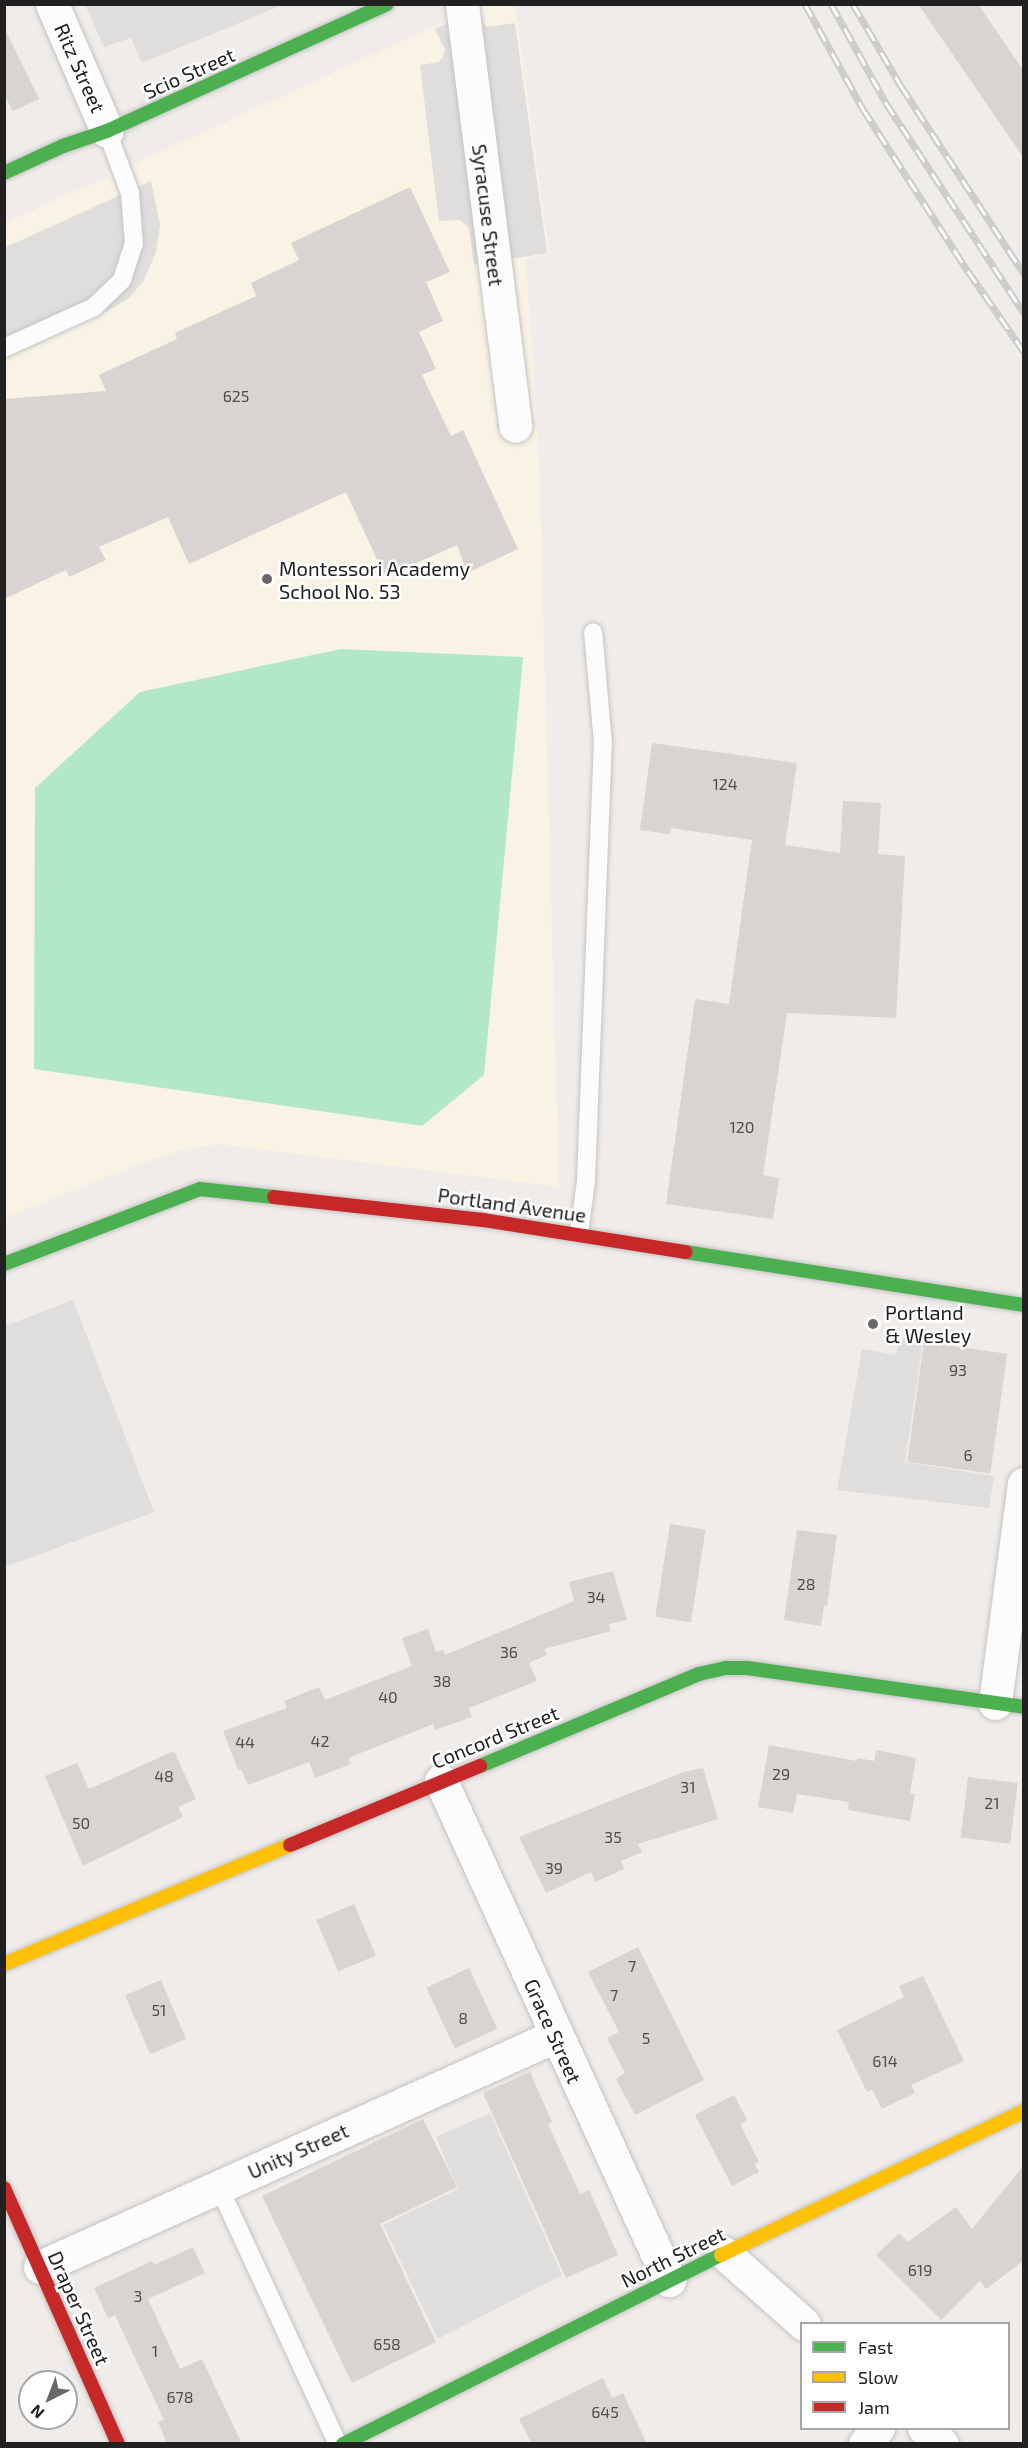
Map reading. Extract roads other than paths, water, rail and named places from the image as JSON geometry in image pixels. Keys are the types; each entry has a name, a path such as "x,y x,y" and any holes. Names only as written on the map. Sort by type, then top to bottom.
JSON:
{"street":[{"name":"Ritz Street","path":"52,4 107,132"},
{"name":"Scio Street","path":"4,172 63,146 107,132 387,4"},
{"name":"Syracuse Street","path":"462,4 514,426"},
{"name":"Portland Avenue","path":"4,1264 200,1188 471,1218 579,1233 1023,1305"},
{"path":"1009,1705 1023,1484"},
{"name":"Concord Street","path":"4,1964 699,1674 726,1668 747,1668 1009,1705"},
{"name":"Grace Street","path":"441,1781 555,2036 669,2280"},
{"name":"Unity Street","path":"40,2267 555,2036"},
{"name":"North Street","path":"343,2444 724,2253 1023,2111"},
{"name":"Draper Street","path":"4,2188 118,2444"},
{"path":"724,2253 802,2322"},
{"path":"865,2444 876,2430"},
{"path":"926,2430 942,2444"}],"lane":[{"path":"4,348 94,307 122,280 134,244 130,193 107,132"},
{"path":"579,1233 586,1181 603,743 593,632"},
{"path":"219,2187 338,2444"}],"railway":[{"path":"805,4 863,109 968,271 1024,352"},
{"path":"831,4 886,103 1024,313"},
{"path":"853,4 901,86 1024,274"}],"place":[{"name":"Montessori Academy School No. 53","path":"267,579"},
{"name":"Portland & Wesley","path":"873,1324"}]}
